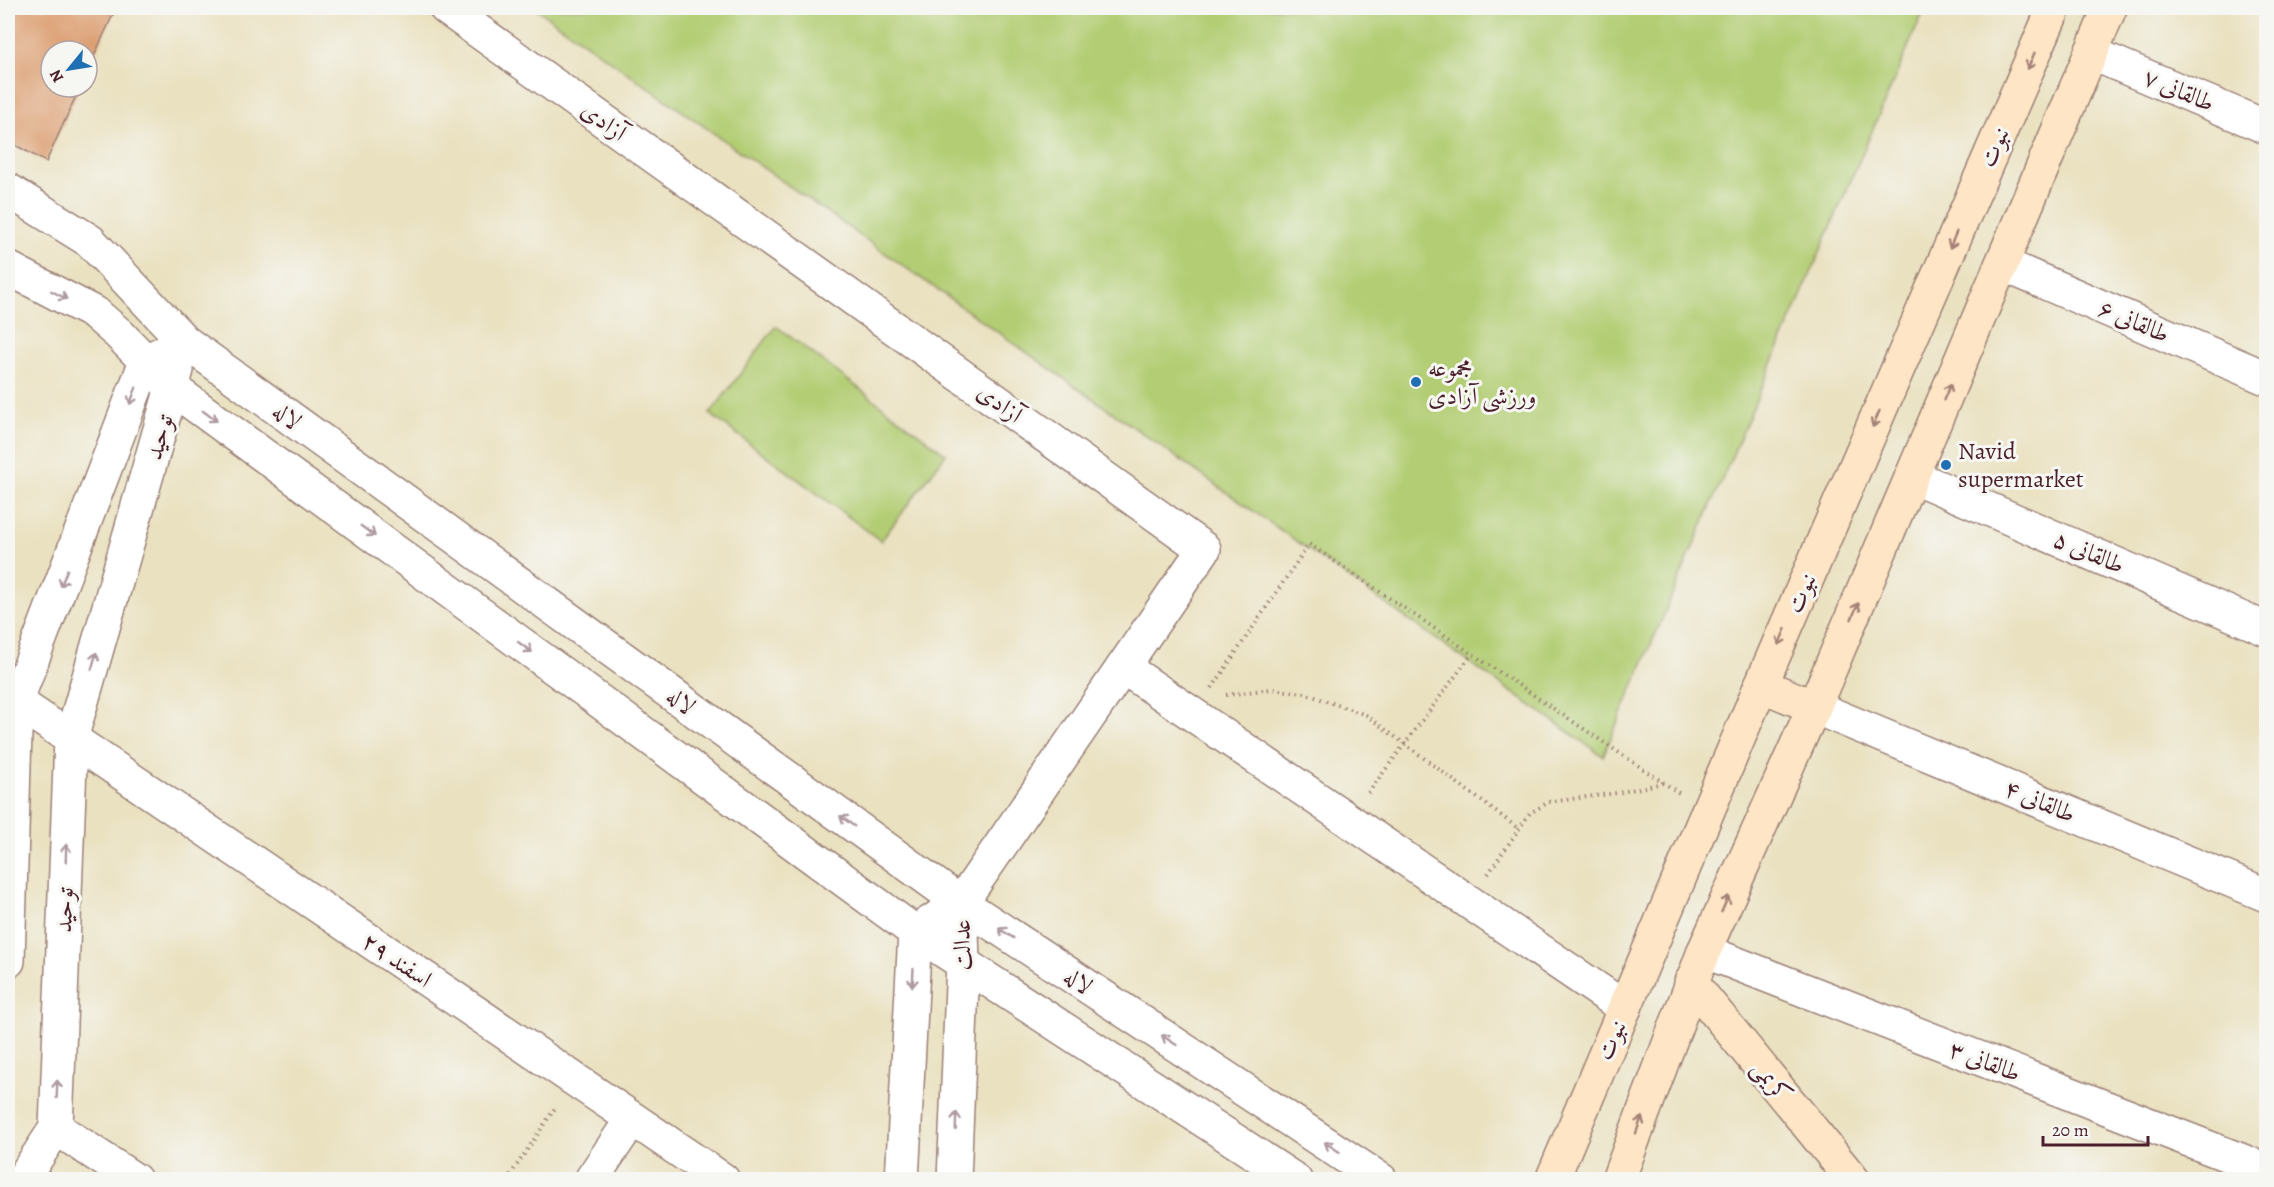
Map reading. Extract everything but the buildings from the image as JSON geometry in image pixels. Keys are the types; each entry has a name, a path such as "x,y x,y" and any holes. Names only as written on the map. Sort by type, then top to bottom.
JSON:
{"street":[{"name":"آزادی","path":"446,8 1204,549 961,903"},
{"name":"نبوت","path":"1552,1179 1761,685 2054,8"},
{"path":"1623,1176 1691,982 1814,707 2110,8"},
{"name":"طالقانی ۷","path":"2091,53 2266,127"},
{"name":"لاله","path":"8,190 90,241 184,341 961,903 1381,1179"},
{"name":"طالقانی ۶","path":"2002,264 2266,378"},
{"name":"لاله","path":"8,268 96,314 173,389 915,932 1295,1179"},
{"path":"146,362 184,341"},
{"name":"توحید","path":"56,1128 71,739 173,389 184,341"},
{"name":"توحید","path":"8,961 12,699 146,362"},
{"name":"طالقانی ۵","path":"1912,476 2266,629"},
{"path":"1123,667 1198,708 1348,820 1624,1008"},
{"path":"1761,685 1814,707"},
{"name":"۲۹ اسفند","path":"12,699 723,1179"},
{"name":"طالقانی ۴","path":"1814,707 2266,895"},
{"name":"عدالت","path":"902,1179 915,932 961,903"},
{"name":"عدالت","path":"954,1179 963,962 961,903"},
{"name":"طالقانی ۳","path":"1704,951 2266,1170"},
{"name":"کریمی","path":"1691,982 1852,1179"},
{"path":"591,1179 632,1119"},
{"path":"22,1179 56,1128 135,1179"}],"path":[{"path":"1198,708 1309,544 1707,812"},
{"path":"1348,820 1472,654"},
{"path":"1198,708 1237,693 1271,689 1304,693 1366,715 1519,829"},
{"path":"1469,902 1530,813 1549,802 1617,793 1664,783"},
{"path":"507,1179 574,1080"}],"green space":[{"name":"مجموعه ورزشی آزادی","path":"535,8 1925,8 1603,756"},
{"path":"776,326 946,454 881,541 710,414"}],"place":[{"name":"مجموعه ورزشی آزادی","path":"1416,382"},
{"name":"Navid supermarket","path":"1946,465"}]}
